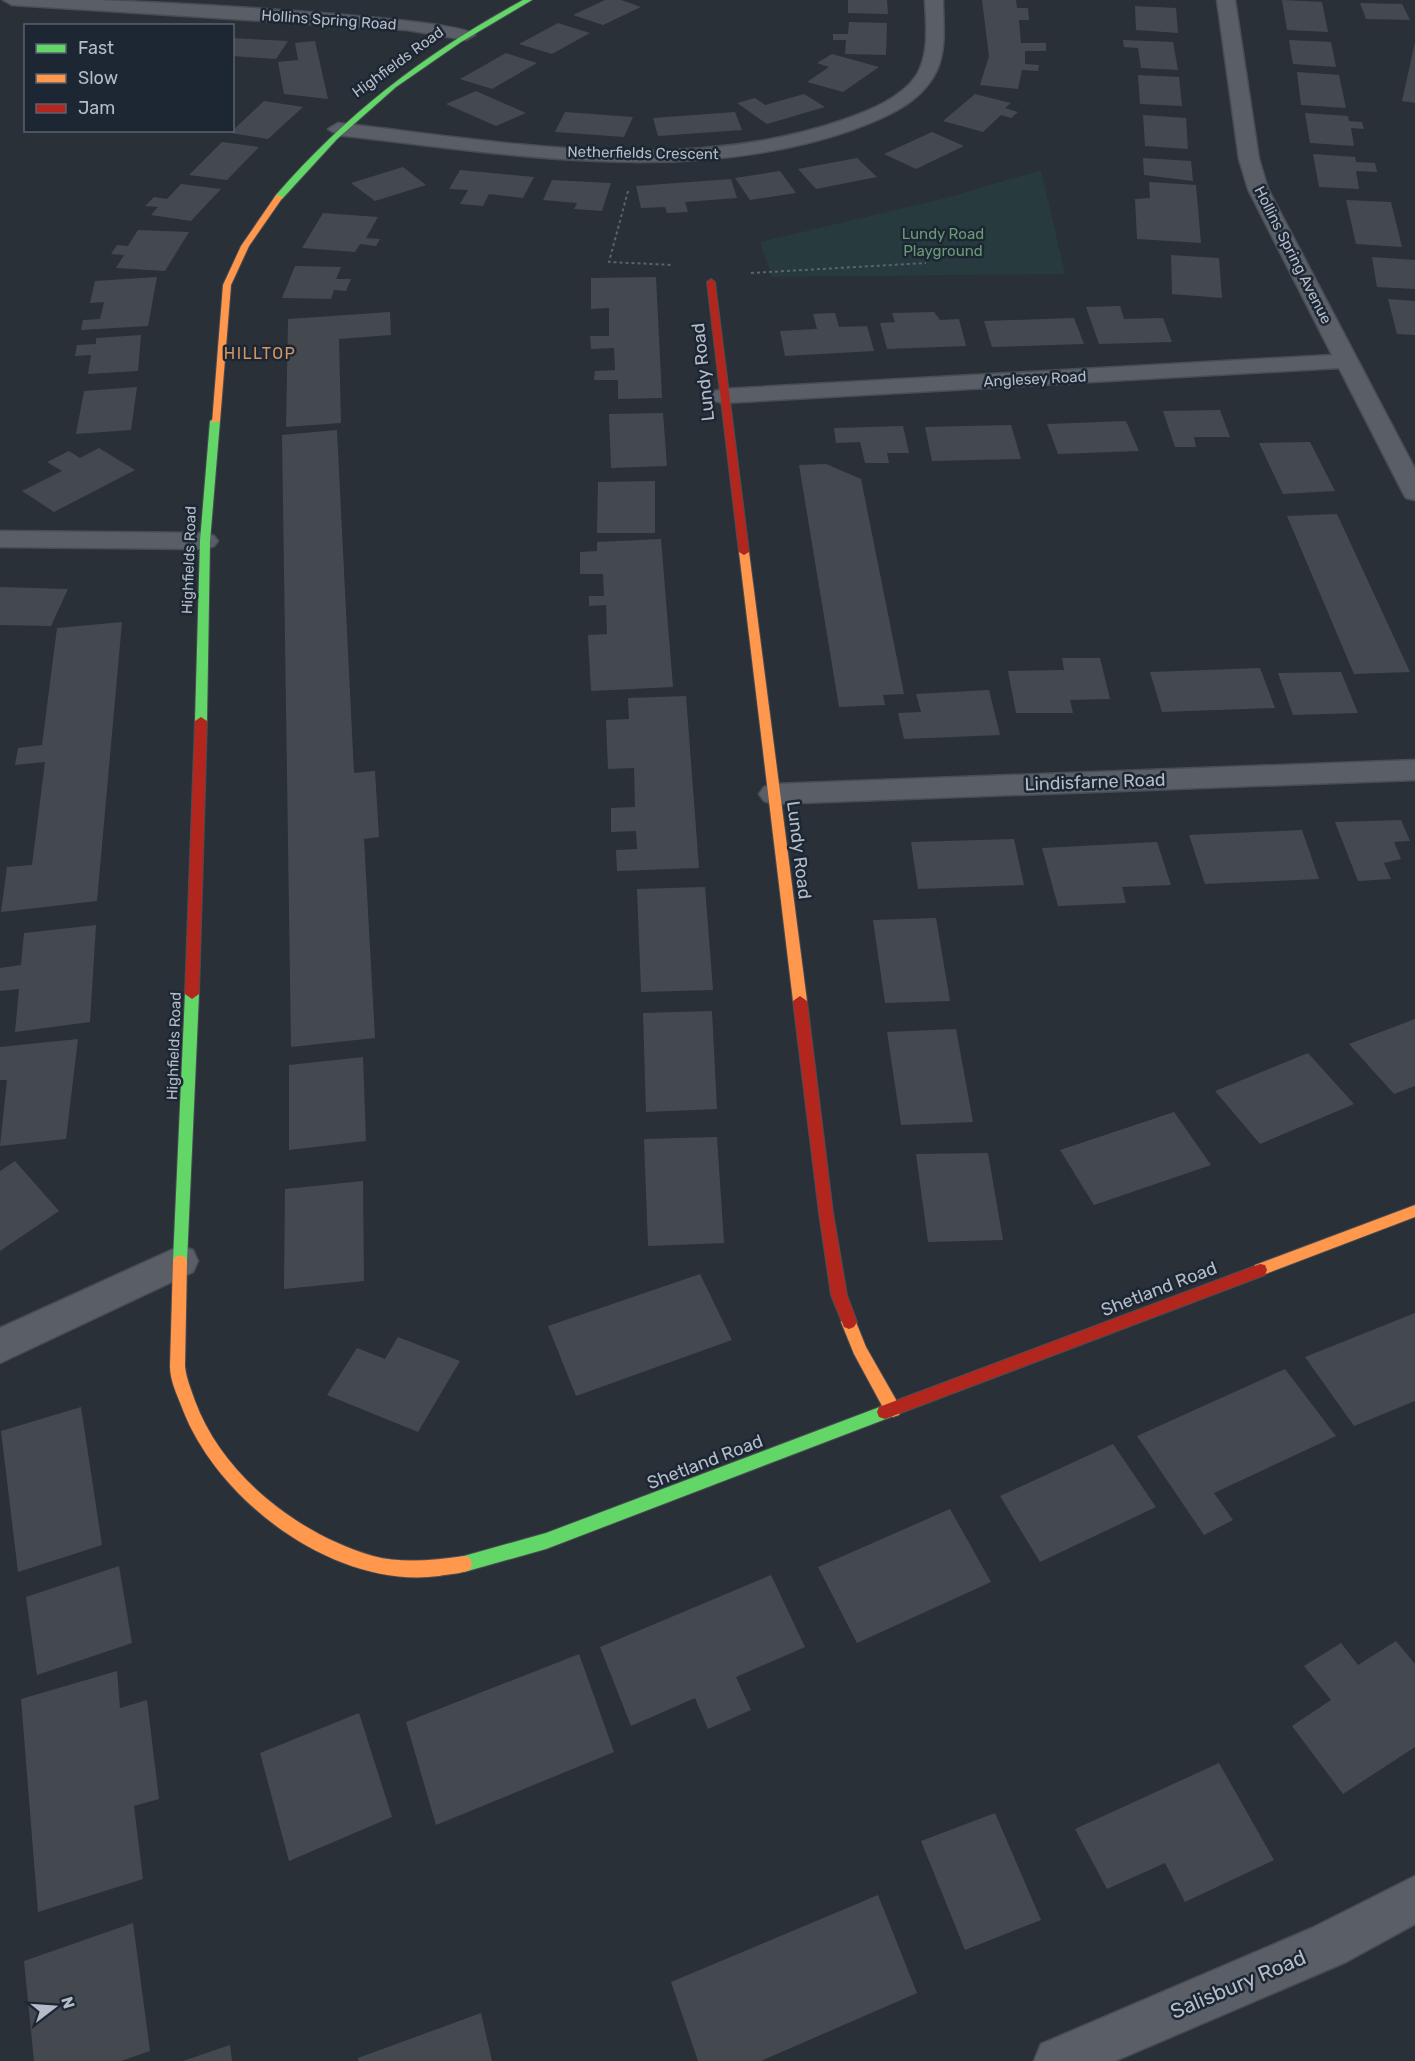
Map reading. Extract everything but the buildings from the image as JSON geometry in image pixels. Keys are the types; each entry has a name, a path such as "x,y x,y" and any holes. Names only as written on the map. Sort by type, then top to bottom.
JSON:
{"street":[{"name":"Hollins Spring Road","path":"12,0 407,25 466,35"},
{"path":"206,12 223,0"},
{"name":"Highfields Road","path":"180,1261 200,826 205,542 226,285 238,253 260,220 338,129 377,94 422,62 528,0"},
{"name":"Netherfields Crescent","path":"338,129 521,148 637,155 728,153 766,148 829,132 880,112 910,92 922,81 931,64 934,0"},
{"name":"Hollins Spring Avenue","path":"1226,0 1249,159 1258,189 1415,493"},
{"name":"Lundy Road","path":"711,282 723,396 826,1213 839,1295 858,1349 893,1410"},
{"name":"Anglesey Road","path":"723,396 1347,361"},
{"path":"0,539 205,542"},
{"name":"Lindisfarne Road","path":"774,794 1415,770"},
{"name":"Shetland Road","path":"180,1261 178,1378 200,1434 227,1472 284,1523 353,1560 399,1570 455,1567 546,1541 1415,1211"},
{"path":"0,1346 180,1261"},
{"name":"Salisbury Road","path":"1058,2061 1329,1945 1415,1899"}],"path":[{"path":"637,155 609,262 674,265 711,282 758,271 926,263"}],"green space":[{"name":"Lundy Road Playground","path":"1041,170 1065,274 772,277 760,242 950,197"}],"traffic: fast":[{"path":"279,197 334,138 393,86 458,40 528,0"},
{"path":"201,721 205,541 215,421"},
{"path":"180,1261 192,994"},
{"path":"464,1564 546,1541 885,1412"}],"traffic: slow":[{"path":"215,421 227,285 245,246 279,197"},
{"path":"744,552 800,1001"},
{"path":"1260,1270 1415,1211"},
{"path":"180,1261 177,1366 179,1379 194,1420 218,1459 251,1495 288,1525 331,1549 375,1564 420,1570 464,1564"},
{"path":"849,1322 859,1349 893,1410"}],"traffic: jam":[{"path":"711,282 744,552"},
{"path":"192,994 201,721"},
{"path":"800,1001 826,1213 839,1295 849,1322"},
{"path":"885,1412 1260,1270"}],"district":[{"name":"HILLTOP","path":"260,353"}]}
